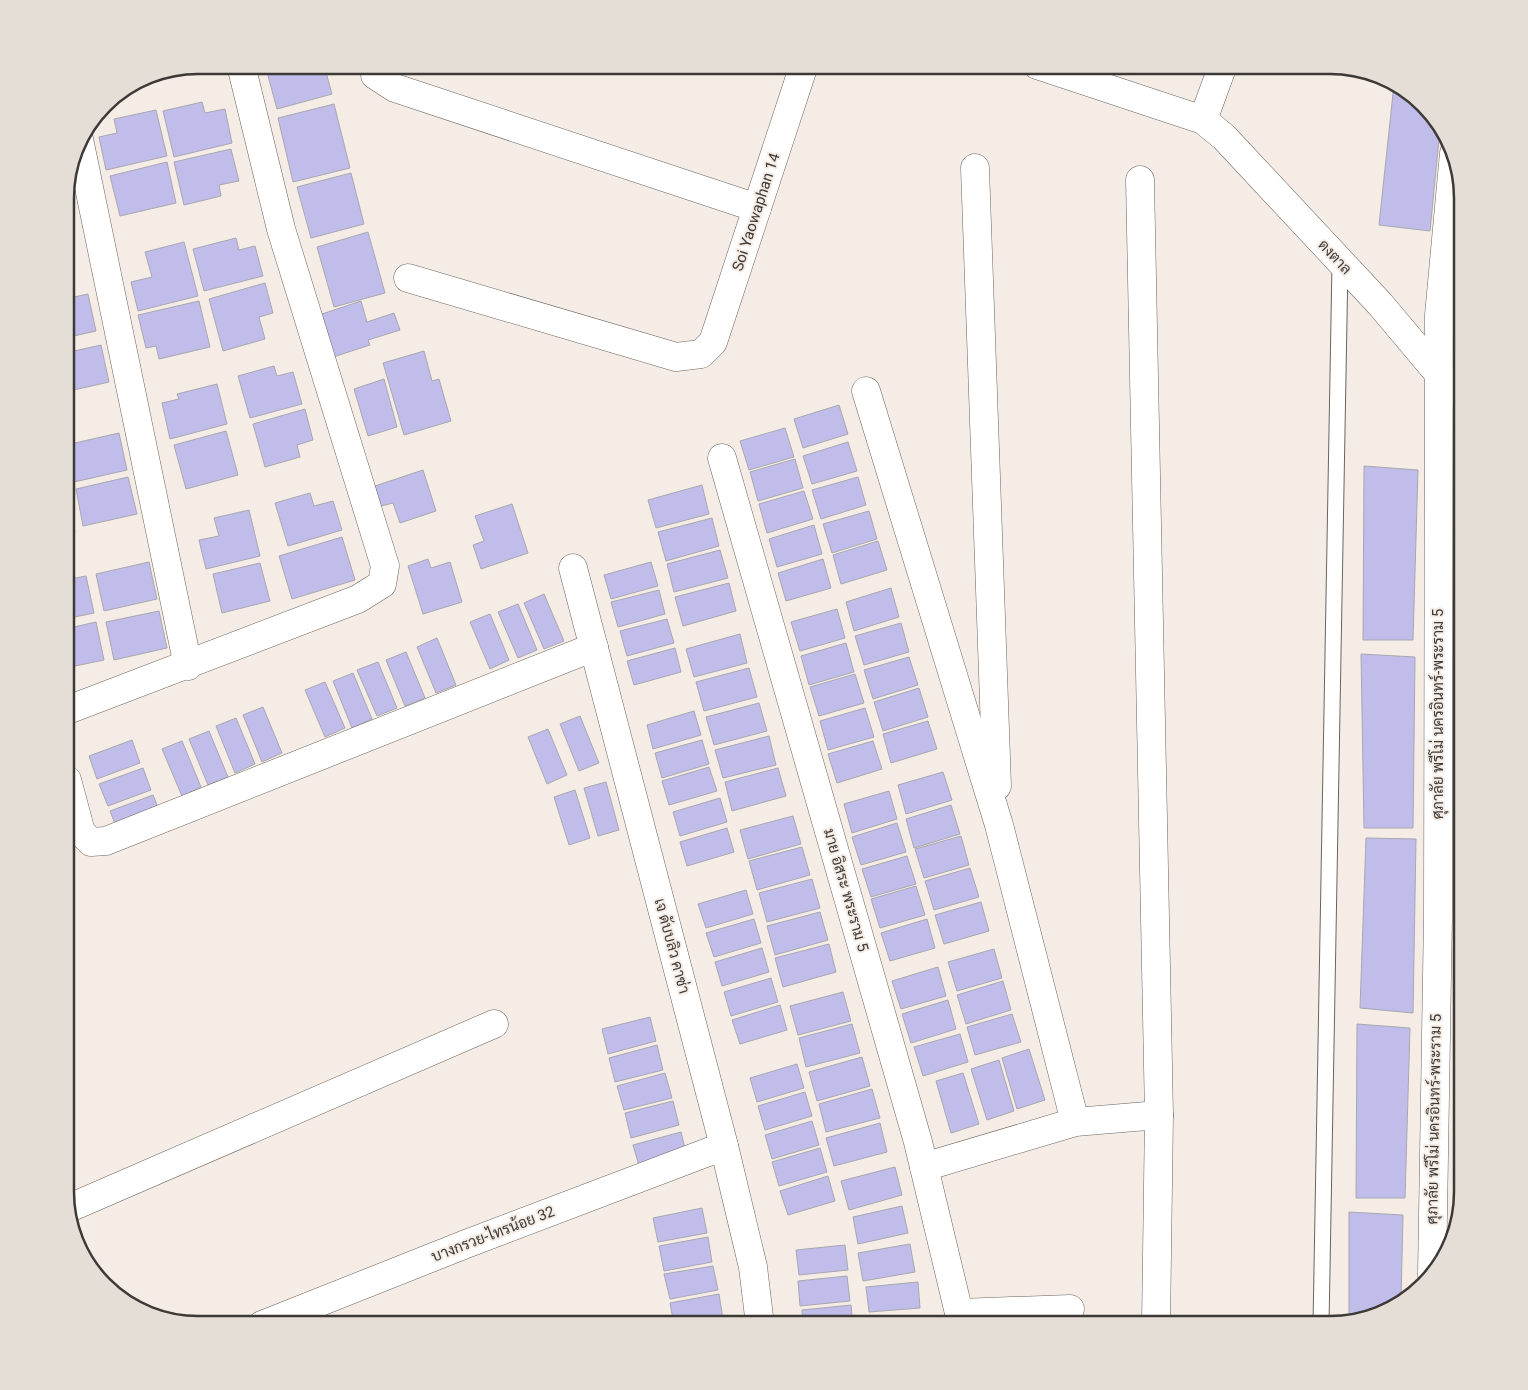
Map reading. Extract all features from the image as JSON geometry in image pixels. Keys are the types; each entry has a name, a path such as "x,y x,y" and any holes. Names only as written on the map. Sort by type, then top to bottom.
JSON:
{"street":[{"path":"74,708 188,666 358,599 382,584 386,566 281,229 243,74"},
{"path":"375,74 395,88 757,208"},
{"name":"Soi Yaowaphan 14","path":"408,278 676,357 701,354 713,342 801,74"},
{"name":"ดงตาล","path":"1064,74 1204,120 1224,137 1380,304 1454,392"},
{"path":"1204,120 1220,74"},
{"path":"82,153 188,666"},
{"path":"975,168 999,825"},
{"name":"ศุภาลัย พรีโม่ นครอินทร์-พระราม 5","path":"1432,1262 1438,916 1439,315 1452,174"},
{"path":"1140,180 1159,1115 1156,1316"},
{"path":"866,391 999,825 1075,1122"},
{"name":"มาย อิสระ พระราม 5","path":"722,458 924,1167 958,1316"},
{"name":"เจ ดับบลิว คาซ่า","path":"573,568 724,1146 752,1267 759,1316"},
{"path":"74,808 81,832 91,842 106,841 594,647"},
{"path":"75,1206 494,1024"},
{"path":"924,1167 1075,1122 1159,1115"},
{"name":"บางกรวย-ไทรน้อย 32","path":"302,1316 724,1146"},
{"path":"992,1316 1070,1309"}],"lane":[{"path":"1321,1316 1340,263"}],"building":[{"path":"267,74 326,74 332,94 277,109"},
{"path":"1393,92 1418,110 1429,122 1439,139 1430,231 1379,225"},
{"path":"202,102 205,113 225,109 232,143 174,157 163,111"},
{"path":"334,104 350,168 293,182 278,118"},
{"path":"156,110 167,156 106,170 99,137 117,133 114,119"},
{"path":"231,149 239,181 219,185 221,196 184,205 174,162"},
{"path":"167,162 176,203 120,216 110,176"},
{"path":"351,173 364,224 311,238 297,187"},
{"path":"368,232 385,293 334,307 317,247"},
{"path":"236,238 239,250 255,246 263,276 204,291 193,249"},
{"path":"184,242 198,296 138,311 131,282 152,277 145,252"},
{"path":"265,283 273,313 259,317 265,339 223,351 209,299"},
{"path":"88,294 96,331 74,336 74,297"},
{"path":"199,301 210,347 159,359 156,346 146,348 138,315"},
{"path":"361,301 367,322 394,313 400,330 368,340 370,345 327,359 313,317"},
{"path":"101,345 109,382 74,390 74,351"},
{"path":"424,351 432,381 439,379 451,421 404,435 383,363"},
{"path":"274,366 277,376 293,372 302,404 250,418 238,376"},
{"path":"384,379 397,427 368,436 354,389"},
{"path":"217,384 227,424 170,439 162,403 179,399 177,394"},
{"path":"839,405 848,434 803,448 794,419"},
{"path":"305,409 313,440 297,445 300,457 265,467 253,424"},
{"path":"785,428 794,457 749,470 740,441"},
{"path":"226,431 238,475 186,489 174,445"},
{"path":"119,433 127,470 74,482 74,443"},
{"path":"848,442 857,471 812,484 803,456"},
{"path":"795,459 803,488 758,501 750,472"},
{"path":"1364,466 1418,470 1413,640 1363,640"},
{"path":"423,470 436,511 400,523 393,503 381,506 375,486"},
{"path":"128,477 137,514 83,526 76,489"},
{"path":"858,477 866,505 821,519 812,490"},
{"path":"702,485 709,514 656,528 648,500"},
{"path":"804,491 813,519 767,533 759,504"},
{"path":"310,493 314,506 333,501 342,530 288,546 275,503"},
{"path":"512,504 528,553 481,569 473,545 484,541 475,516"},
{"path":"249,510 260,556 206,569 199,540 219,536 214,518"},
{"path":"869,511 877,539 832,553 823,524"},
{"path":"712,518 719,546 666,561 658,532"},
{"path":"814,525 822,554 777,567 769,539"},
{"path":"342,537 355,580 292,599 279,556"},
{"path":"878,541 887,570 841,584 833,555"},
{"path":"720,550 728,578 674,592 667,564"},
{"path":"428,559 431,568 450,562 462,602 423,614 408,566"},
{"path":"823,559 831,588 786,601 778,573"},
{"path":"149,562 157,599 104,611 96,574"},
{"path":"651,562 658,586 611,599 604,575"},
{"path":"260,563 270,601 222,613 213,574"},
{"path":"86,576 94,613 74,617 74,578"},
{"path":"729,583 736,611 683,626 675,597"},
{"path":"891,588 899,617 854,631 846,602"},
{"path":"659,590 665,614 618,627 611,602"},
{"path":"544,594 564,641 544,649 524,603"},
{"path":"518,604 537,650 518,658 498,612"},
{"path":"837,609 845,638 800,651 791,622"},
{"path":"159,611 167,648 114,660 106,622"},
{"path":"490,614 509,660 490,669 470,622"},
{"path":"667,619 674,643 627,656 620,631"},
{"path":"96,622 104,660 74,666 74,627"},
{"path":"901,623 909,652 864,665 855,636"},
{"path":"740,634 747,663 694,677 686,649"},
{"path":"437,638 456,685 436,693 417,647"},
{"path":"846,643 854,672 809,685 801,656"},
{"path":"675,648 681,672 634,685 627,661"},
{"path":"406,652 425,698 405,706 386,660"},
{"path":"1361,654 1415,657 1413,828 1364,828"},
{"path":"909,657 918,685 873,699 864,670"},
{"path":"378,662 397,708 377,716 357,670"},
{"path":"749,668 757,697 704,711 696,682"},
{"path":"353,673 372,719 352,728 333,681"},
{"path":"855,674 864,703 819,716 810,687"},
{"path":"325,682 345,728 325,737 305,690"},
{"path":"919,688 928,717 883,731 874,702"},
{"path":"759,703 767,731 714,745 706,717"},
{"path":"263,707 282,753 262,762 243,715"},
{"path":"865,708 874,737 828,750 820,721"},
{"path":"694,711 701,735 653,749 647,725"},
{"path":"580,716 599,763 579,771 560,724"},
{"path":"236,718 255,764 235,773 216,726"},
{"path":"928,721 937,749 891,763 883,734"},
{"path":"548,729 567,775 547,784 528,737"},
{"path":"209,731 228,777 208,785 189,739"},
{"path":"769,736 776,765 723,778 715,750"},
{"path":"132,740 140,763 97,779 89,756"},
{"path":"702,740 709,764 662,778 655,753"},
{"path":"182,741 201,787 182,796 162,749"},
{"path":"873,741 882,769 837,783 828,754"},
{"path":"709,767 717,791 669,805 662,781"},
{"path":"143,768 151,790 108,806 99,784"},
{"path":"778,768 786,796 732,811 725,782"},
{"path":"943,772 952,800 906,814 898,785"},
{"path":"606,782 619,830 598,836 584,788"},
{"path":"575,790 590,838 569,845 554,797"},
{"path":"889,791 897,819 852,833 844,804"},
{"path":"153,795 162,817 119,834 110,811"},
{"path":"720,798 727,822 680,836 673,812"},
{"path":"951,805 960,834 914,848 906,819"},
{"path":"793,816 801,844 748,859 740,830"},
{"path":"897,823 906,852 861,865 852,837"},
{"path":"727,828 734,852 687,866 680,842"},
{"path":"961,836 969,865 924,878 915,849"},
{"path":"1366,838 1416,839 1413,1013 1360,1008"},
{"path":"802,847 810,875 757,890 749,861"},
{"path":"907,856 916,884 871,897 862,869"},
{"path":"970,868 979,897 934,910 925,881"},
{"path":"812,879 820,908 767,922 759,893"},
{"path":"916,886 925,915 880,928 871,899"},
{"path":"746,890 753,914 706,928 698,904"},
{"path":"981,902 989,931 944,944 935,915"},
{"path":"820,912 828,940 775,955 767,926"},
{"path":"754,919 761,943 714,957 706,933"},
{"path":"927,919 935,948 890,961 881,933"},
{"path":"829,944 836,972 783,987 775,958"},
{"path":"762,948 769,972 722,986 715,962"},
{"path":"994,949 1002,978 957,991 948,962"},
{"path":"938,967 946,996 901,1009 892,981"},
{"path":"771,978 778,1002 731,1016 724,992"},
{"path":"1003,981 1011,1010 966,1024 957,995"},
{"path":"843,992 851,1021 798,1035 790,1006"},
{"path":"948,1000 956,1029 911,1043 902,1014"},
{"path":"780,1005 787,1030 740,1044 732,1020"},
{"path":"1012,1014 1021,1042 975,1055 967,1027"},
{"path":"650,1017 656,1041 608,1054 602,1029"},
{"path":"852,1024 860,1053 806,1067 799,1038"},
{"path":"1357,1024 1410,1028 1405,1198 1356,1198"},
{"path":"960,1034 968,1062 923,1076 914,1047"},
{"path":"657,1045 663,1070 615,1082 609,1058"},
{"path":"1029,1049 1045,1100 1017,1109 1002,1058"},
{"path":"862,1057 870,1086 817,1101 809,1072"},
{"path":"999,1060 1014,1111 987,1120 971,1069"},
{"path":"797,1064 804,1088 757,1102 750,1078"},
{"path":"665,1073 672,1098 624,1110 617,1086"},
{"path":"963,1073 979,1124 951,1133 936,1081"},
{"path":"872,1089 880,1118 826,1132 819,1104"},
{"path":"805,1092 812,1116 765,1130 758,1106"},
{"path":"673,1101 679,1125 631,1138 625,1113"},
{"path":"812,1121 819,1145 772,1159 765,1135"},
{"path":"880,1123 887,1152 834,1166 826,1138"},
{"path":"681,1132 687,1157 640,1169 633,1145"},
{"path":"820,1148 827,1172 779,1186 772,1162"},
{"path":"895,1167 902,1195 849,1210 841,1181"},
{"path":"828,1176 835,1201 788,1215 780,1191"},
{"path":"902,1206 908,1233 858,1244 853,1217"},
{"path":"702,1208 707,1233 658,1242 653,1218"},
{"path":"1349,1212 1403,1215 1401,1293 1378,1307 1349,1315"},
{"path":"708,1237 712,1262 664,1271 659,1246"},
{"path":"910,1244 915,1272 863,1281 858,1253"},
{"path":"845,1245 848,1270 799,1275 796,1250"},
{"path":"713,1266 718,1290 670,1299 664,1274"},
{"path":"847,1276 850,1301 800,1306 798,1281"},
{"path":"918,1282 920,1308 869,1312 866,1287"},
{"path":"719,1294 723,1316 672,1316 670,1303"},
{"path":"851,1305 852,1316 802,1316 802,1310"}]}
